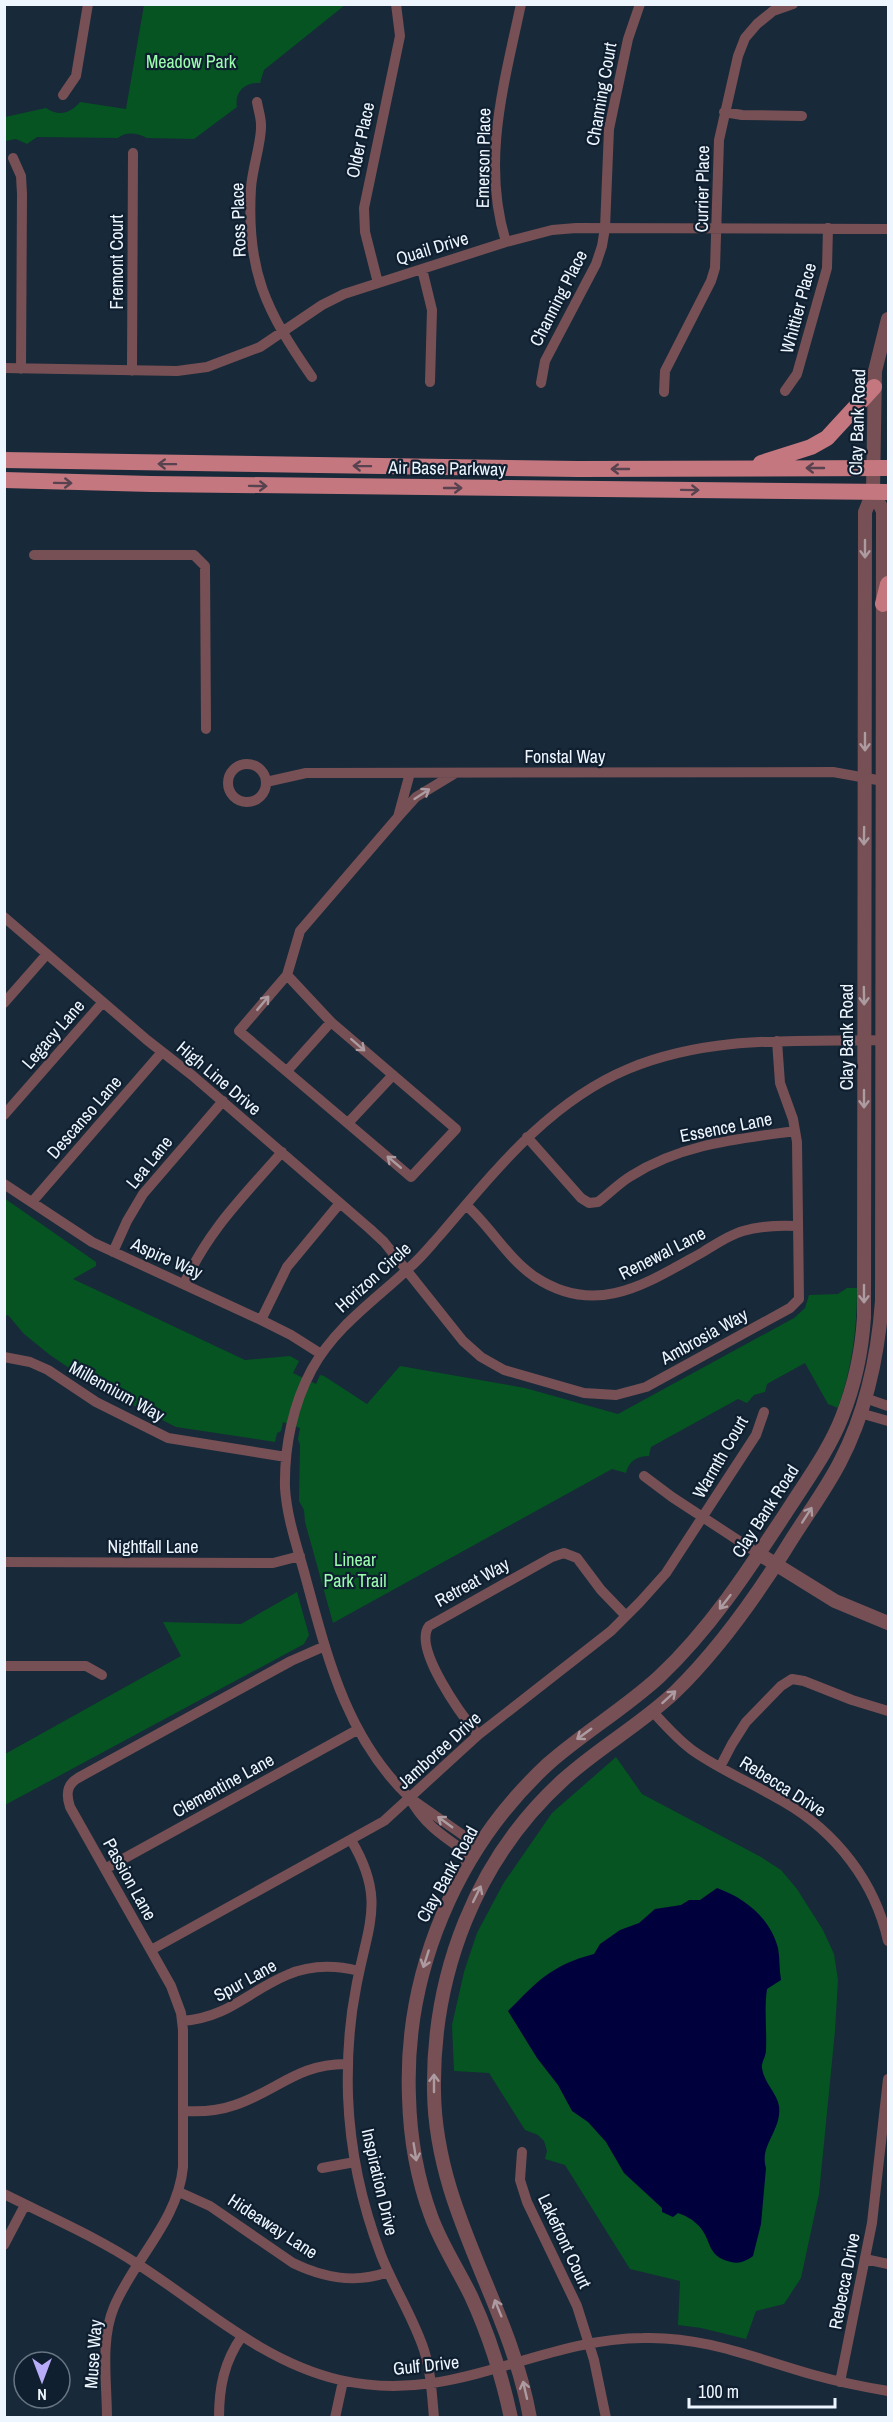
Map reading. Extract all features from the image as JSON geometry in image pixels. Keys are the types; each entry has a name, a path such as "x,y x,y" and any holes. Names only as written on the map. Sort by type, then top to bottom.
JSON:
{"main road":[{"path":"744,468 802,451 819,443 834,432 873,387"},
{"name":"Air Base Parkway","path":"4,460 578,469 881,468"},
{"name":"Air Base Parkway","path":"4,480 139,484 881,492"},
{"path":"883,604 888,584"}],"street":[{"path":"63,95 75,76 88,4"},
{"name":"Older Place","path":"378,283 365,232 364,208 400,36 396,4"},
{"name":"Emerson Place","path":"506,242 495,202 496,127 522,4"},
{"name":"Channing Court","path":"605,228 609,129 628,39 640,4"},
{"name":"Currier Place","path":"663,392 665,370 711,281 717,251 717,161 724,112 738,56 745,38 757,24 773,11 793,4"},
{"name":"Ross Place","path":"257,102 262,126 251,187 252,249 260,286 282,333 312,377"},
{"path":"724,112 742,115 802,116"},
{"name":"Fremont Court","path":"132,372 133,153"},
{"path":"13,158 21,176 22,194 21,369"},
{"name":"Quail Drive","path":"4,368 132,372 177,372 207,368 260,346 337,298 422,268 552,230 605,228 888,229"},
{"name":"Channing Place","path":"541,383 545,361 596,264 605,228"},
{"name":"Whittier Place","path":"785,392 797,374 826,268 828,228"},
{"path":"422,268 432,310 430,382"},
{"name":"Clay Bank Road","path":"530,2418 518,2363 504,2322 455,2208 440,2151 435,2111 434,2064 443,1989 463,1924 491,1867 537,1806 569,1774 652,1711 709,1656 734,1625 776,1565 837,1468 865,1398 878,1342 882,1301 885,1040 882,781 886,643 883,604 881,468 873,387 879,351 888,319"},
{"name":"Clay Bank Road","path":"511,2418 499,2369 471,2296 431,2216 415,2156 409,2095 411,2031 418,1984 441,1915 477,1852 503,1813 546,1766 573,1743 639,1695 687,1649 735,1590 835,1433 842,1417 858,1364 864,1317 865,512 881,492"},
{"path":"34,555 194,555 205,566 206,729"},
{"name":"Fonstal Way","path":"266,782 306,773 833,772 882,781"},
{"path":"398,817 410,773"},
{"path":"287,975 331,1022 456,1129 411,1176 239,1031 287,975 300,931 416,797 455,773"},
{"name":"High Line Drive","path":"4,917 223,1101 377,1235 407,1271"},
{"path":"4,1003 47,954"},
{"name":"Legacy Lane","path":"4,1114 103,1002"},
{"path":"287,1071 331,1022"},
{"name":"Horizon Circle","path":"477,1852 410,1798 376,1760 357,1730 341,1695 324,1646 287,1506 286,1457 291,1425 307,1380 321,1354 353,1316 407,1271 527,1137 559,1110 591,1088 644,1063 706,1046 777,1041 885,1040"},
{"name":"Ambrosia Way","path":"407,1271 463,1341 488,1362 504,1370 575,1391 599,1395 623,1394 646,1387 794,1305 800,1295 797,1226 798,1157 795,1131 780,1083 777,1041"},
{"name":"Descanso Lane","path":"32,1202 162,1052"},
{"path":"348,1123 393,1075"},
{"name":"Lea Lane","path":"113,1252 142,1194 223,1101"},
{"name":"Essence Lane","path":"527,1137 581,1198 593,1204 640,1170 672,1154 706,1144 795,1131"},
{"path":"184,1284 199,1252 218,1224 282,1152"},
{"name":"Aspire Way","path":"4,1184 84,1238 261,1320 321,1354"},
{"path":"261,1320 287,1267 340,1203"},
{"name":"Renewal Lane","path":"466,1205 525,1270 552,1287 588,1296 612,1295 638,1287 742,1231 763,1227 797,1226"},
{"name":"Millennium Way","path":"4,1357 30,1362 48,1370 96,1402 168,1438 286,1457"},
{"path":"865,1398 888,1406"},
{"name":"Warmth Court","path":"704,1517 756,1435 764,1412"},
{"path":"860,1413 888,1421"},
{"path":"644,1476 759,1554 835,1601 888,1623"},
{"name":"Jamboree Drive","path":"151,1950 384,1821 478,1735 534,1689 591,1648 626,1616 666,1573 704,1517"},
{"name":"Retreat Way","path":"478,1735 451,1700 426,1647 424,1637 429,1626 552,1557 564,1553 577,1558 601,1590 626,1616"},
{"name":"Nightfall Lane","path":"4,1563 273,1563 300,1556"},
{"name":"Passion Lane","path":"138,2264 171,2212 179,2192 183,2167 183,2021 176,1996 69,1802 67,1791 71,1783 291,1661 324,1646"},
{"path":"4,1666 86,1666 102,1676"},
{"path":"720,1767 746,1722 781,1686 792,1679 804,1681 843,1697 888,1711"},
{"name":"Rebecca Drive","path":"652,1711 692,1749 786,1803 826,1833 852,1861 885,1911 888,1941"},
{"name":"Clementine Lane","path":"105,1869 357,1730"},
{"name":"Inspiration Drive","path":"351,1840 367,1872 373,1904 369,1935 352,2010 348,2064 350,2128 355,2162 372,2227 388,2272 423,2348 430,2385"},
{"name":"Spur Lane","path":"183,2021 205,2018 226,2010 287,1975 323,1966 359,1971"},
{"path":"184,2111 208,2111 228,2107 305,2070 327,2065 348,2064"},
{"name":"Rebecca Drive","path":"840,2382 874,2213 885,2140 888,2079"},
{"name":"Lakefront Court","path":"522,2152 519,2180 536,2222 567,2282 589,2343 606,2418"},
{"path":"322,2168 355,2162"},
{"name":"Hideaway Lane","path":"179,2192 201,2200 293,2263 307,2270 353,2280 375,2277 388,2272"},
{"name":"Gulf Drive","path":"4,2194 76,2229 138,2264 275,2357 292,2365 343,2381 397,2387 430,2385 499,2369 589,2343 644,2337 702,2342 840,2382 888,2391"},
{"path":"4,2245 25,2205"},
{"path":"865,2259 888,2264"},
{"name":"Muse Way","path":"107,2418 109,2323 119,2296 138,2264"},
{"path":"219,2418 220,2390 225,2368 242,2336"},
{"path":"335,2418 343,2381"},
{"path":"430,2385 434,2418"}],"green space":[{"name":"Meadow Park","path":"144,4 375,5 345,5 264,70 260,83 245,86 237,97 237,107 194,139 147,138 125,134 118,138 37,137 27,144 16,139 5,141 5,117 46,108 60,113 73,109 80,102 126,109"},
{"path":"4,1198 96,1262 96,1266 73,1279 245,1360 290,1356 299,1361 293,1373 316,1384 320,1375 324,1376 367,1404 400,1366 525,1388 618,1414 794,1318 805,1308 809,1295 838,1294 847,1288 857,1288 855,1334 850,1364 838,1408 828,1404 805,1363 767,1384 765,1392 754,1395 747,1403 738,1399 651,1447 649,1456 634,1460 626,1473 612,1469 333,1623 305,1522 304,1510 299,1501 300,1445 298,1439 300,1428 283,1422 275,1442 176,1427 97,1387 50,1355 24,1334 8,1315 5,1316"},
{"name":"Linear Park Trail","path":"297,1592 309,1635 304,1644 5,1805 5,1754 181,1656 163,1622 241,1624"},
{"path":"616,1757 642,1794 761,1857 781,1870 797,1889 823,1930 834,1954 838,1980 835,2031 819,2194 801,2278 784,2304 756,2311 746,2339 678,2325 680,2281 630,2269 565,2165 545,2159 547,2151 544,2141 538,2135 525,2130 489,2073 454,2071 452,2025 464,1972 477,1933 503,1884 552,1813"}],"shaded area":[{"path":"717,1888 737,1897 763,1918 778,1948 781,1980 767,1989 766,2050 762,2066 765,2078 778,2101 779,2115 766,2152 761,2224 753,2256 737,2263 717,2256 696,2223 678,2213 673,2217 662,2212 662,2208 624,2173 606,2142 588,2122 572,2111 558,2085 537,2058 508,2011 546,1975 566,1964 594,1954 600,1944 620,1930 639,1923 655,1909 681,1905 689,1900 700,1900"}]}
